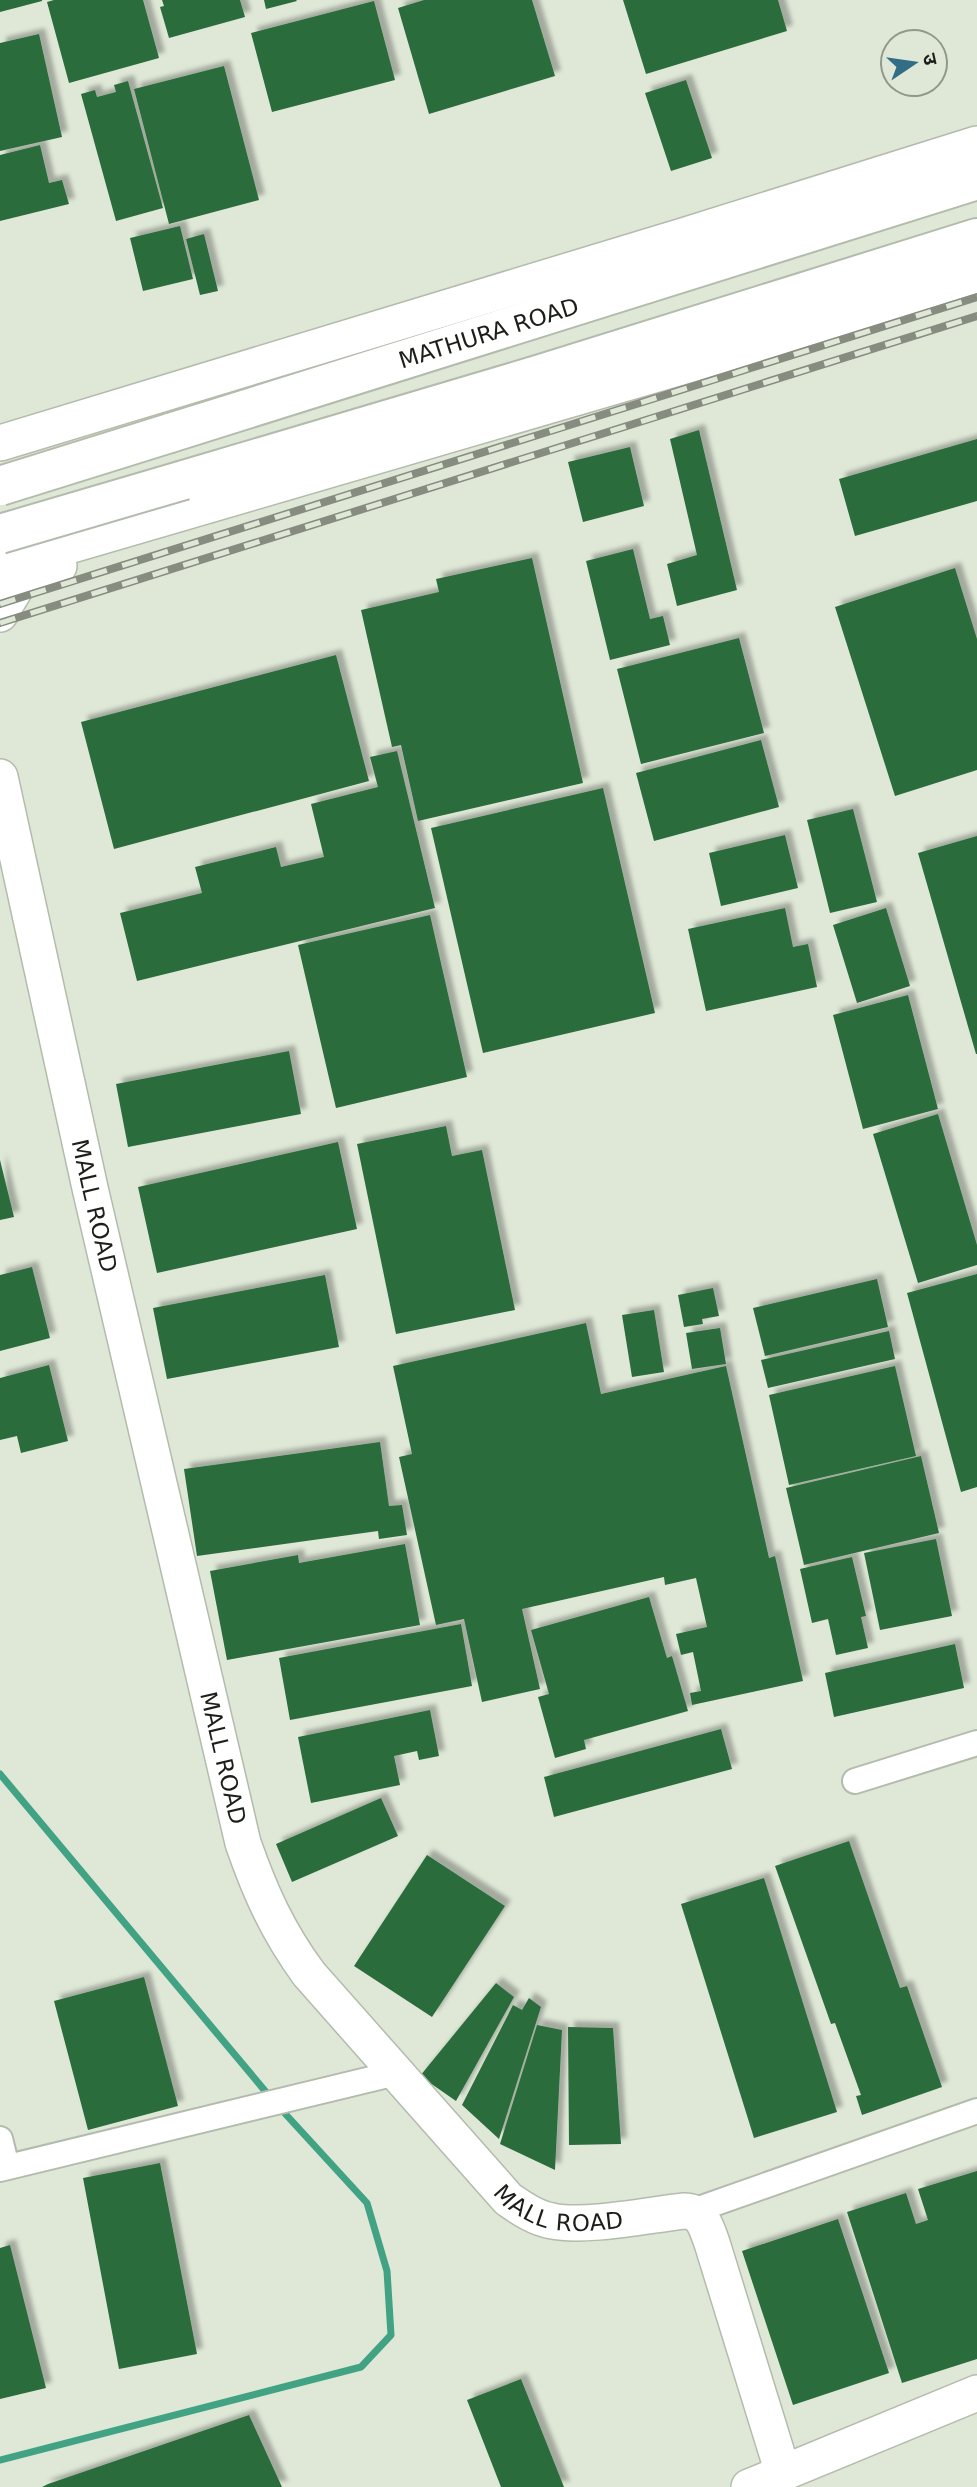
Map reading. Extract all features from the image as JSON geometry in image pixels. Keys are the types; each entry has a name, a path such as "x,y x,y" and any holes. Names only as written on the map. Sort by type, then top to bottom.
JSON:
{"highway":[{"name":"MATHURA ROAD","path":"0,486 977,180"},
{"path":"0,534 541,374 977,238"}],"main road":[{"path":"0,443 137,404 977,144"},
{"path":"0,565 695,363 977,275"},
{"path":"0,427 298,336 482,298"},
{"path":"137,404 109,426 99,445 101,471 109,489 130,505 152,512 177,513"},
{"path":"0,614 21,579 289,497 354,461"},
{"name":"MALL ROAD","path":"0,777 90,1188 243,1843 270,1914 309,1974 508,2199 551,2221 576,2223 693,2211"},
{"path":"693,2211 703,2220 712,2243 783,2473"},
{"path":"749,2487 977,2393"}],"street":[{"path":"855,1781 977,1743"},
{"path":"0,2138 4,2168 396,2073"},
{"path":"693,2211 977,2111"}],"building":[{"path":"0,0 42,0 42,1 0,12"},
{"path":"143,0 159,58 69,83 47,2"},
{"path":"162,0 240,0 245,17 169,38 160,7 164,6"},
{"path":"264,0 296,0 297,1 266,9"},
{"path":"424,0 532,0 555,76 429,114 398,8"},
{"path":"623,0 778,0 787,31 646,74"},
{"path":"374,1 395,80 272,112 251,33"},
{"path":"39,34 62,137 0,151 0,43"},
{"path":"224,66 259,200 169,224 134,89"},
{"path":"686,80 712,158 671,171 645,93"},
{"path":"128,81 163,208 116,221 81,94 95,90 97,97 116,92 114,85"},
{"path":"40,145 49,183 62,180 69,204 0,221 0,155"},
{"path":"180,226 193,279 143,291 130,238"},
{"path":"204,234 218,291 200,295 186,239"},
{"path":"699,430 737,590 677,606 667,564 697,555 670,439"},
{"path":"977,439 977,501 855,536 839,479"},
{"path":"630,447 644,506 583,522 568,462"},
{"path":"633,549 650,619 663,616 670,645 610,660 586,561"},
{"path":"532,558 583,783 418,821 401,745 392,747 361,610 439,592 436,579"},
{"path":"955,568 977,639 977,770 895,796 835,607"},
{"path":"739,638 764,733 641,764 617,669"},
{"path":"336,655 369,781 114,849 81,722"},
{"path":"761,740 779,807 654,841 636,773"},
{"path":"397,751 435,908 137,981 120,913 202,893 195,867 276,847 281,867 324,857 311,804 378,787 370,757"},
{"path":"603,788 655,1013 483,1053 431,828"},
{"path":"853,809 877,902 830,913 807,820"},
{"path":"785,835 798,888 721,906 709,853"},
{"path":"977,836 977,1054 976,1054 918,853"},
{"path":"785,908 793,947 808,944 817,987 706,1011 688,929"},
{"path":"886,908 910,986 857,1003 833,925"},
{"path":"430,915 467,1077 336,1108 298,945"},
{"path":"908,995 938,1109 863,1129 833,1015"},
{"path":"289,1051 301,1114 128,1147 116,1084"},
{"path":"938,1114 977,1245 977,1265 918,1283 873,1134"},
{"path":"446,1126 452,1156 482,1150 515,1310 396,1334 357,1144"},
{"path":"338,1142 357,1229 157,1273 138,1187"},
{"path":"0,1160 14,1217 0,1220"},
{"path":"32,1267 50,1338 0,1351 0,1275"},
{"path":"977,1274 977,1487 961,1492 907,1293"},
{"path":"325,1275 339,1347 167,1379 153,1308"},
{"path":"877,1279 888,1327 765,1356 753,1308"},
{"path":"713,1288 719,1316 702,1319 703,1324 684,1327 678,1295"},
{"path":"654,1310 664,1372 632,1377 622,1315"},
{"path":"586,1323 601,1394 726,1366 769,1558 775,1556 803,1681 692,1705 690,1693 701,1691 693,1652 681,1655 676,1634 707,1627 696,1578 665,1585 664,1577 522,1609 540,1689 482,1702 464,1619 436,1625 399,1457 412,1454 393,1366"},
{"path":"720,1328 726,1364 692,1369 686,1333"},
{"path":"889,1331 895,1359 768,1388 761,1360"},
{"path":"49,1365 68,1441 21,1453 17,1436 0,1440 0,1378"},
{"path":"895,1366 916,1456 789,1485 769,1395"},
{"path":"380,1442 389,1506 402,1505 407,1535 379,1539 378,1531 197,1556 184,1469"},
{"path":"921,1456 939,1533 804,1565 786,1488"},
{"path":"936,1539 952,1616 880,1630 864,1553"},
{"path":"405,1544 420,1625 227,1660 210,1571 298,1555 299,1563"},
{"path":"852,1557 866,1616 861,1617 868,1648 836,1655 828,1619 812,1623 800,1569"},
{"path":"649,1597 667,1658 672,1656 688,1711 584,1740 586,1749 555,1758 538,1697 549,1694 531,1630"},
{"path":"461,1624 472,1686 290,1720 279,1658"},
{"path":"955,1644 964,1688 834,1717 825,1673"},
{"path":"430,1710 439,1756 419,1760 417,1751 394,1756 400,1785 311,1803 298,1737"},
{"path":"721,1729 732,1769 554,1817 544,1777"},
{"path":"381,1798 398,1836 292,1882 276,1844"},
{"path":"849,1841 900,1988 907,1986 942,2087 862,2115 856,2096 861,2095 835,2023 831,2024 775,1866"},
{"path":"427,1855 505,1906 432,2017 354,1966"},
{"path":"764,1878 837,2112 754,2138 681,1904"},
{"path":"144,1977 178,2106 88,2130 54,2001"},
{"path":"496,1983 514,1997 456,2101 420,2076"},
{"path":"529,1998 541,2007 499,2139 462,2105 513,2005 522,2010"},
{"path":"537,2025 562,2030 555,2170 500,2144"},
{"path":"568,2027 613,2028 621,2144 569,2145"},
{"path":"160,2163 197,2354 119,2369 83,2178"},
{"path":"977,2171 977,2359 902,2383 847,2212 906,2193 916,2224 928,2220 918,2189"},
{"path":"838,2219 889,2373 793,2405 742,2251"},
{"path":"10,2245 46,2388 0,2399 0,2248"},
{"path":"521,2379 564,2487 501,2487 467,2400"},
{"path":"249,2415 282,2487 42,2487 48,2484"}],"waterway":[{"path":"0,1774 271,2098"},
{"path":"0,2460 361,2367 391,2335 387,2271 367,2203 279,2107"}],"railway":[{"path":"0,604 977,297"},
{"path":"0,623 977,316"}]}
